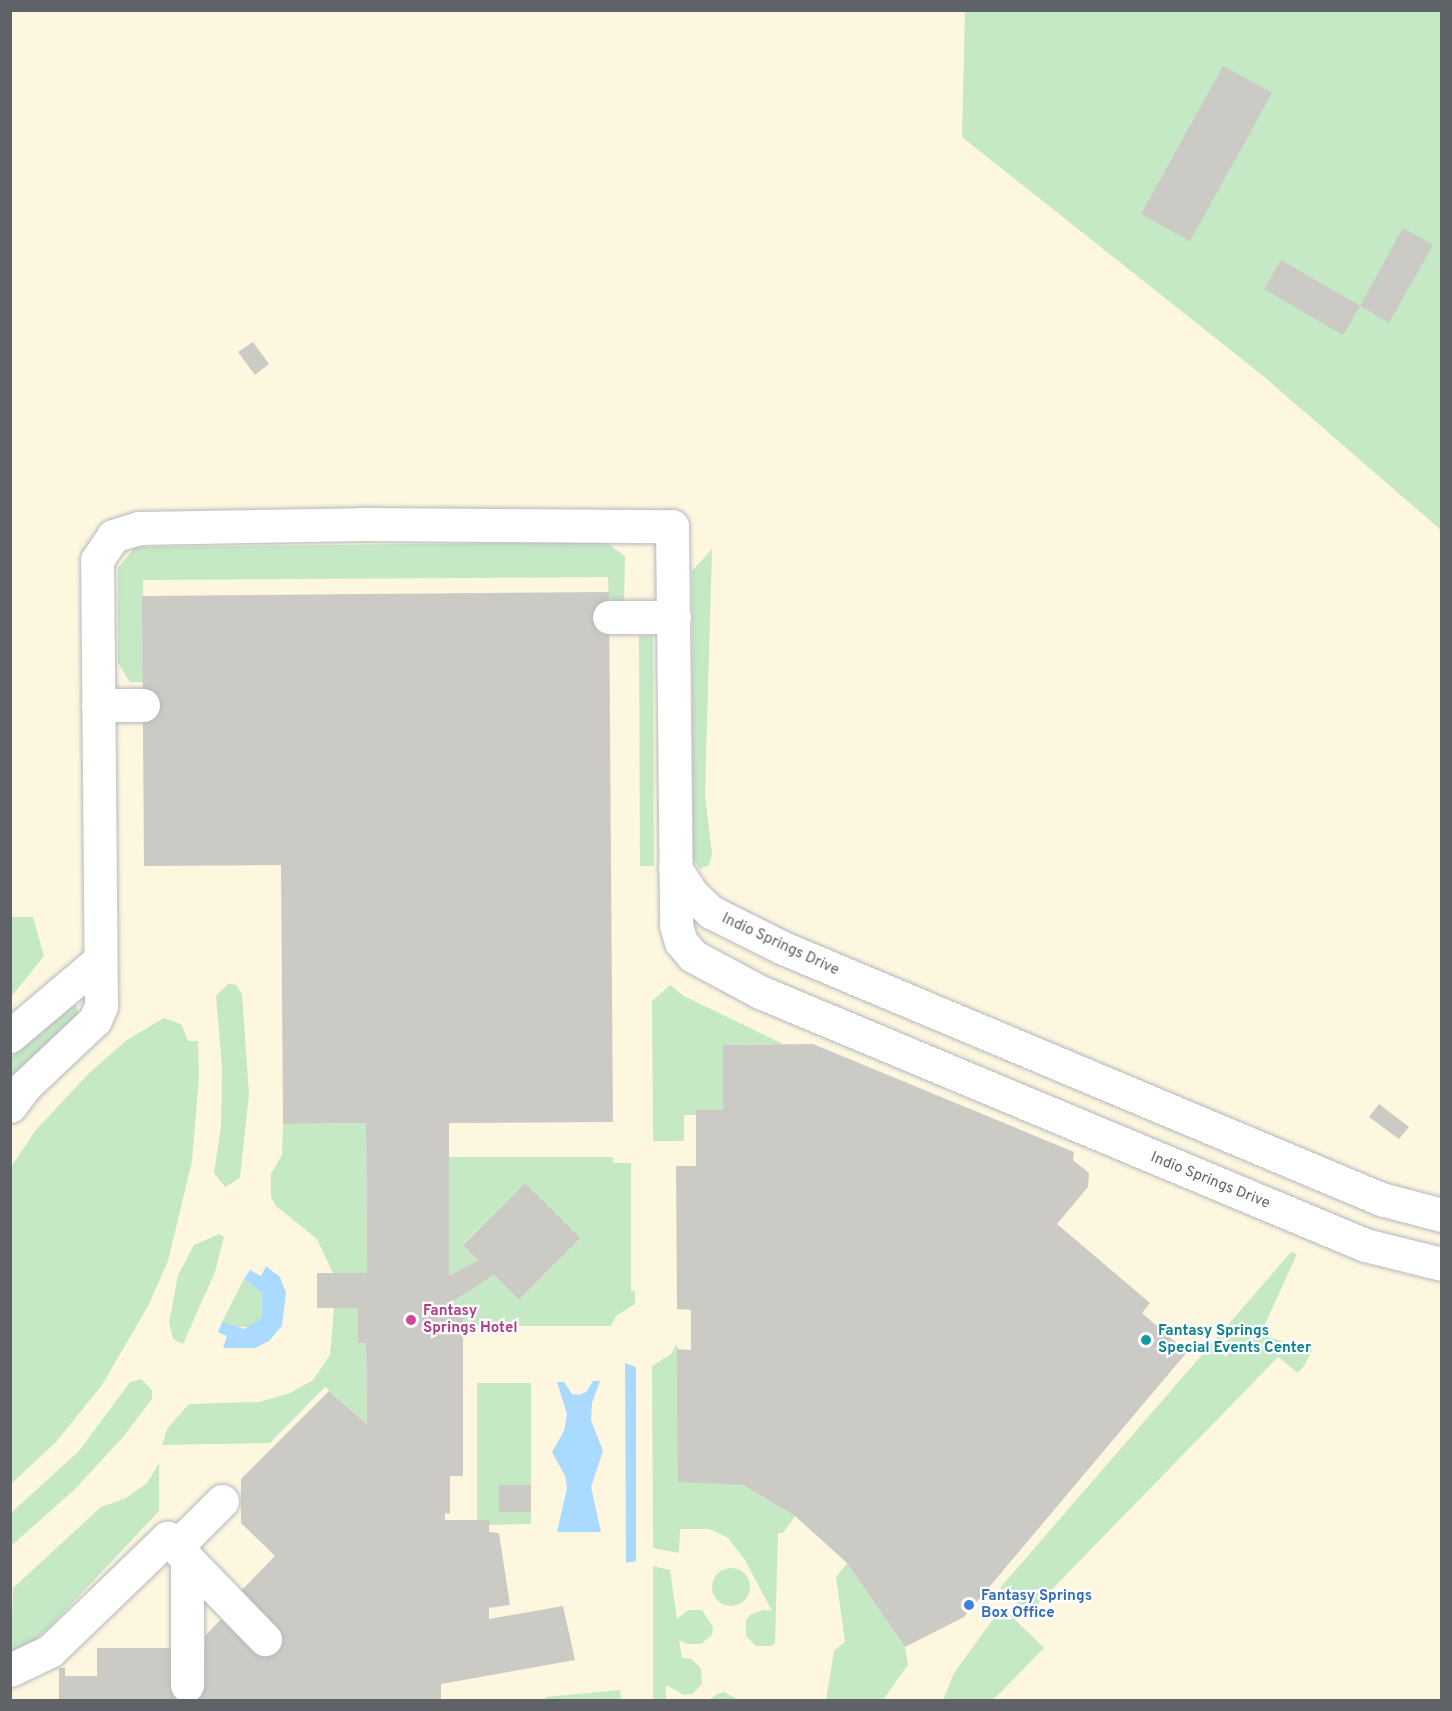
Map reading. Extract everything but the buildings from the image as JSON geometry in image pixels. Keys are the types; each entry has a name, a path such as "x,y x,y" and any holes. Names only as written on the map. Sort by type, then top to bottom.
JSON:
{"lane":[{"path":"10,1106 26,1085 95,1020 100,1006 97,560 113,536 139,528 361,524 672,526 675,868"},
{"path":"609,617 674,617"},
{"path":"98,705 143,705"},
{"name":"Indio Springs Drive","path":"675,868 691,893 711,912 783,948 1381,1199 1442,1215"},
{"name":"Indio Springs Drive","path":"675,868 676,925 681,942 693,956 760,992 1365,1245 1442,1264"},
{"path":"10,1036 100,960"},
{"path":"187,1685 181,1553 222,1501"},
{"path":"10,1670 50,1651 167,1538 265,1639"}],"shaded area":[{"path":"11,11 965,11 962,137 1262,375 1441,530 1441,1700 11,1700"}],"green space":[{"path":"965,11 1441,11 1441,530 1262,375 962,137"},
{"path":"605,542 625,556 624,602 609,602 608,577 143,580 143,682 130,682 118,663 118,568 135,547"},
{"path":"712,549 705,795 712,854 709,865 700,869 693,858 692,571"},
{"path":"639,636 653,636 654,866 640,866"},
{"path":"11,917 33,917 44,956 11,997"},
{"path":"228,984 236,985 242,994 249,1094 240,1178 225,1187 214,1173 221,1127 222,1067 216,996"},
{"path":"670,985 684,996 783,1044 723,1045 723,1110 696,1110 696,1115 684,1115 684,1141 653,1141 652,1001"},
{"path":"70,1004 76,1005 79,1015 11,1085 11,1057"},
{"path":"164,1018 181,1024 188,1041 198,1041 199,1076 192,1161 168,1261 148,1306 102,1385 56,1442 11,1484 11,1167 35,1131 89,1073 127,1040"},
{"path":"366,1123 367,1273 333,1273 317,1239 276,1206 271,1197 271,1174 282,1155 283,1124"},
{"path":"449,1157 613,1157 613,1163 631,1163 631,1291 635,1291 635,1304 616,1316 611,1326 463,1326 462,1315 449,1315 449,1304 494,1275 519,1300 579,1239 525,1183 463,1244 478,1260 449,1276"},
{"path":"219,1234 224,1237 215,1272 183,1344 173,1339 169,1323 178,1275 194,1245"},
{"path":"1291,1252 1297,1254 1260,1335 1313,1349 1304,1366 1298,1373 1278,1357 1029,1613 1000,1588"},
{"path":"244,1279 262,1293 262,1318 254,1326 233,1328 222,1322"},
{"path":"334,1308 358,1308 358,1343 366,1343 367,1424 325,1387 270,1443 162,1445 167,1429 189,1404 259,1402 290,1393 313,1380 330,1355"},
{"path":"676,1344 743,1485 795,1516 783,1533 778,1533 775,1643 771,1646 756,1646 746,1636 746,1620 750,1615 763,1610 772,1611 745,1560 728,1538 709,1529 680,1529 679,1553 653,1548 652,1366 671,1354"},
{"path":"141,1379 152,1390 152,1399 123,1437 76,1488 11,1546 11,1513 79,1451 130,1382"},
{"path":"477,1383 531,1383 531,1524 489,1525 489,1520 477,1520"},
{"path":"159,1463 159,1511 48,1629 29,1645 11,1652 13,1588 101,1507 126,1498 147,1483"},
{"path":"847,1563 905,1647 908,1665 883,1700 826,1700 834,1651 845,1642 836,1577"},
{"path":"653,1566 670,1570 677,1619 688,1610 702,1610 713,1627 712,1635 701,1644 687,1644 679,1640 682,1658 692,1659 701,1669 702,1684 692,1694 684,1695 666,1685 666,1700 653,1700"},
{"path":"731,1568 744,1574 750,1587 744,1600 731,1606 718,1600 712,1587 718,1574"},
{"path":"1002,1607 1044,1648 993,1700 943,1700 954,1673"},
{"path":"620,1690 621,1700 546,1700 545,1697"},
{"path":"724,1692 739,1700 709,1700 717,1694"}],"water":[{"path":"266,1266 280,1277 286,1293 282,1326 269,1341 255,1348 223,1348 227,1336 218,1332 222,1322 244,1329 262,1318 262,1293 244,1279 250,1270 261,1276"},
{"path":"625,1363 636,1367 636,1561 626,1563"},
{"path":"593,1381 600,1381 592,1403 591,1420 603,1451 591,1487 601,1532 557,1532 567,1488 565,1476 552,1452 564,1431 567,1414 557,1382 564,1382 572,1394 579,1395 586,1392"}],"place":[{"name":"Fantasy Springs Hotel","path":"411,1320"},
{"name":"Fantasy Springs Special Events Center","path":"1146,1340"},
{"name":"Fantasy Springs Box Office","path":"969,1605"}]}
